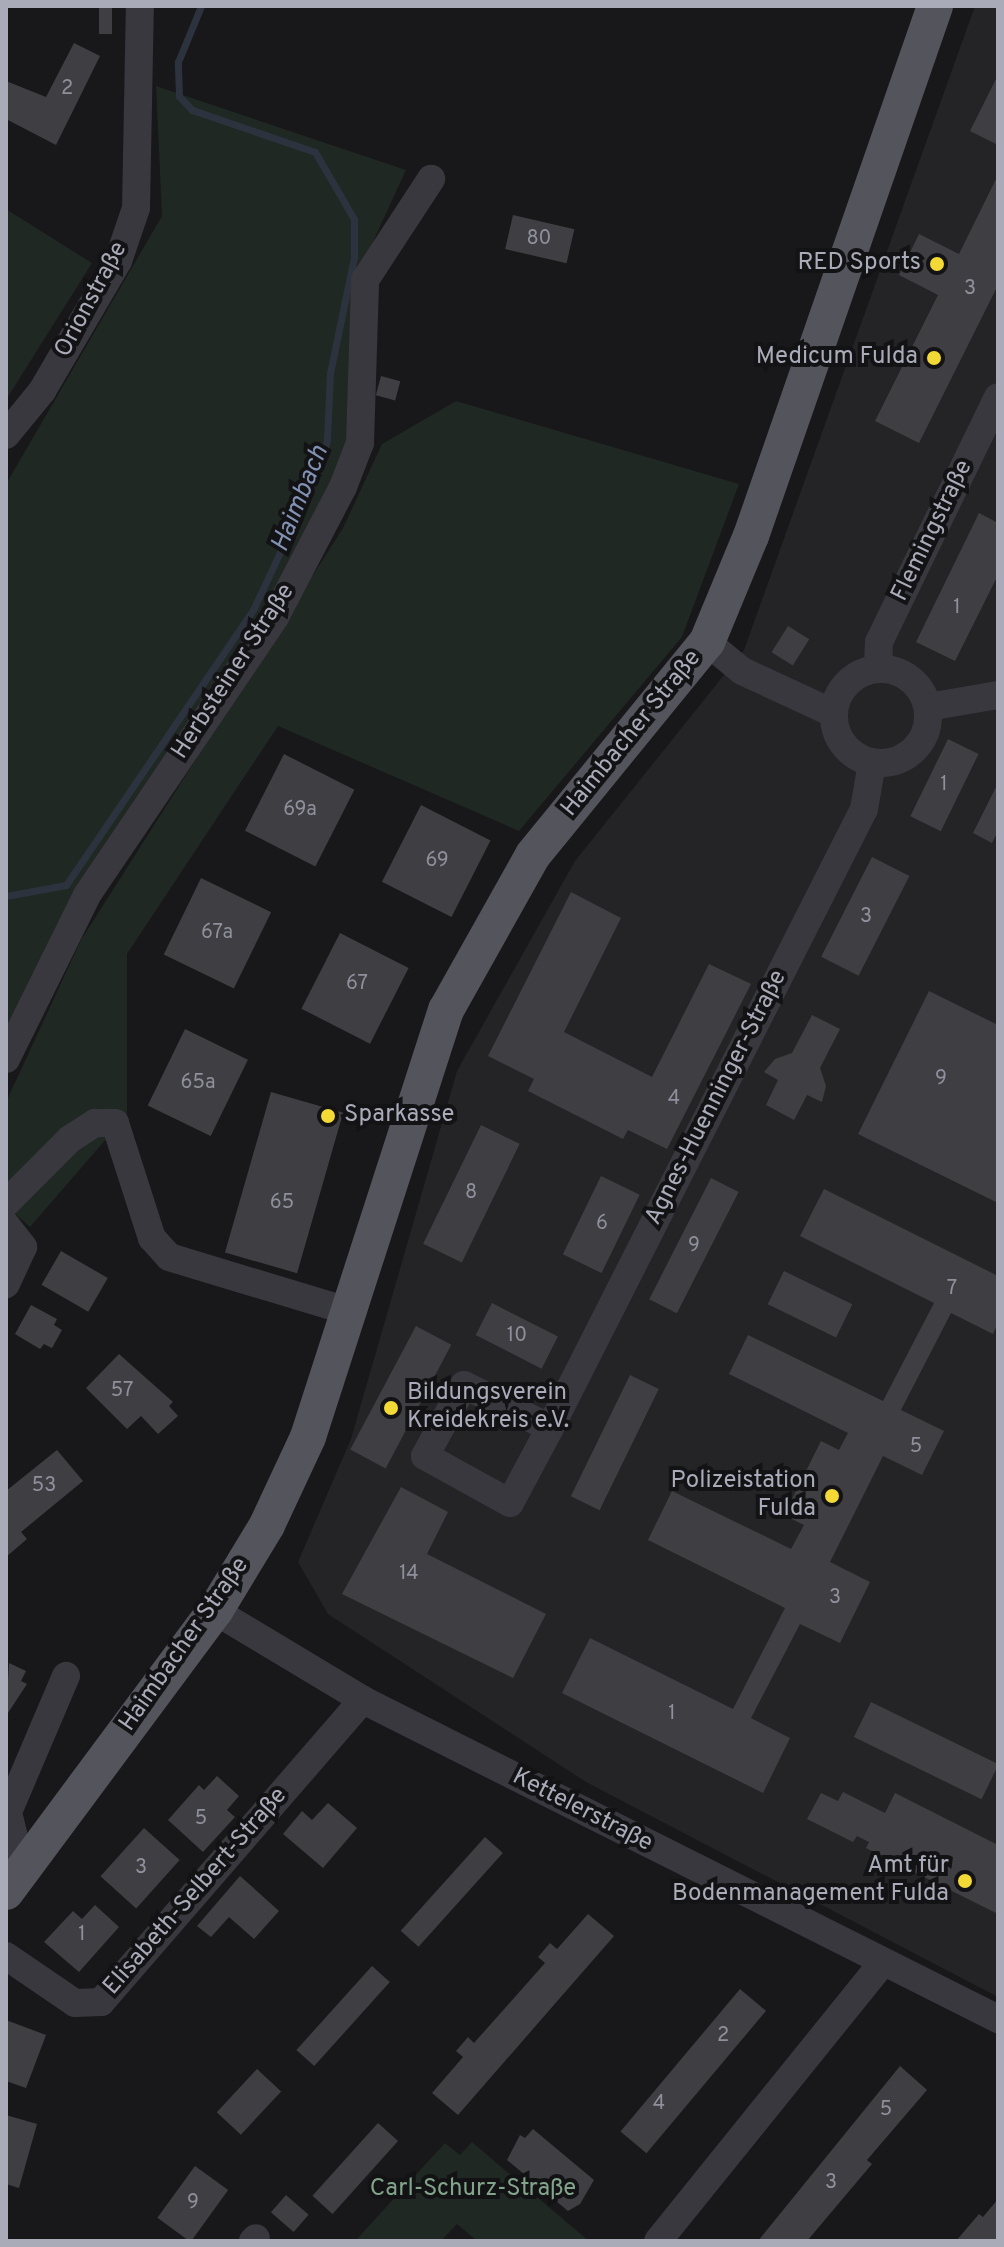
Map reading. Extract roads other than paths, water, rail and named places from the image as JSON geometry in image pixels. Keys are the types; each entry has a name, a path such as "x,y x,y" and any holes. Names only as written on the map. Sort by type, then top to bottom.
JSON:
{"main road":[{"name":"Haimbacher Straße","path":"14,1881 215,1611 267,1525 308,1437 351,1312 446,1010 533,855 707,642 751,536 935,6"}],"street":[{"name":"Orionstraße","path":"6,435 42,391 118,261 136,208 140,6"},
{"name":"Herbsteiner Straße","path":"6,1059 87,895 275,617 343,487 360,443 365,280 431,179"},
{"name":"Flemingstraße","path":"878,668 879,642 998,397"},
{"path":"707,642 742,671 833,713"},
{"path":"878,668 910,678 928,707 920,743 907,756 872,763 844,745 833,713 847,682 878,668"},
{"path":"928,707 998,695"},
{"name":"Agnes-Huenninger-Straße","path":"550,1428 464,1385 425,1456 510,1503 550,1428 864,809 872,763"},
{"path":"6,1203 70,1139 95,1123 115,1123 152,1238 169,1257 351,1312"},
{"path":"6,1225 23,1247 6,1284"},
{"name":"Kettelerstraße","path":"215,1611 363,1700 998,2019"},
{"name":"Haimbacher Straße","path":"14,1881 8,1812 66,1676"},
{"name":"Elisabeth-Selbert-Straße","path":"6,1956 75,2003 101,2002 363,1700"},
{"path":"658,2241 883,1962"}],"waterway":[{"name":"Haimbach","path":"6,896 66,885 253,610 320,466 327,439 330,373 354,257 354,219 315,152 192,110 179,96 178,62 201,6"}],"place":[{"name":"RED Sports","path":"937,264"},
{"name":"Medicum Fulda","path":"934,358"},
{"name":"Sparkasse","path":"328,1116"},
{"name":"Bildungsverein Kreidekreis e.V.","path":"391,1408"},
{"name":"Polizeistation Fulda","path":"832,1496"},
{"name":"Amt für Bodenmanagement Fulda","path":"965,1881"}],"park label":[{"name":"Carl-Schurz-Straße","path":"473,2190"}]}
